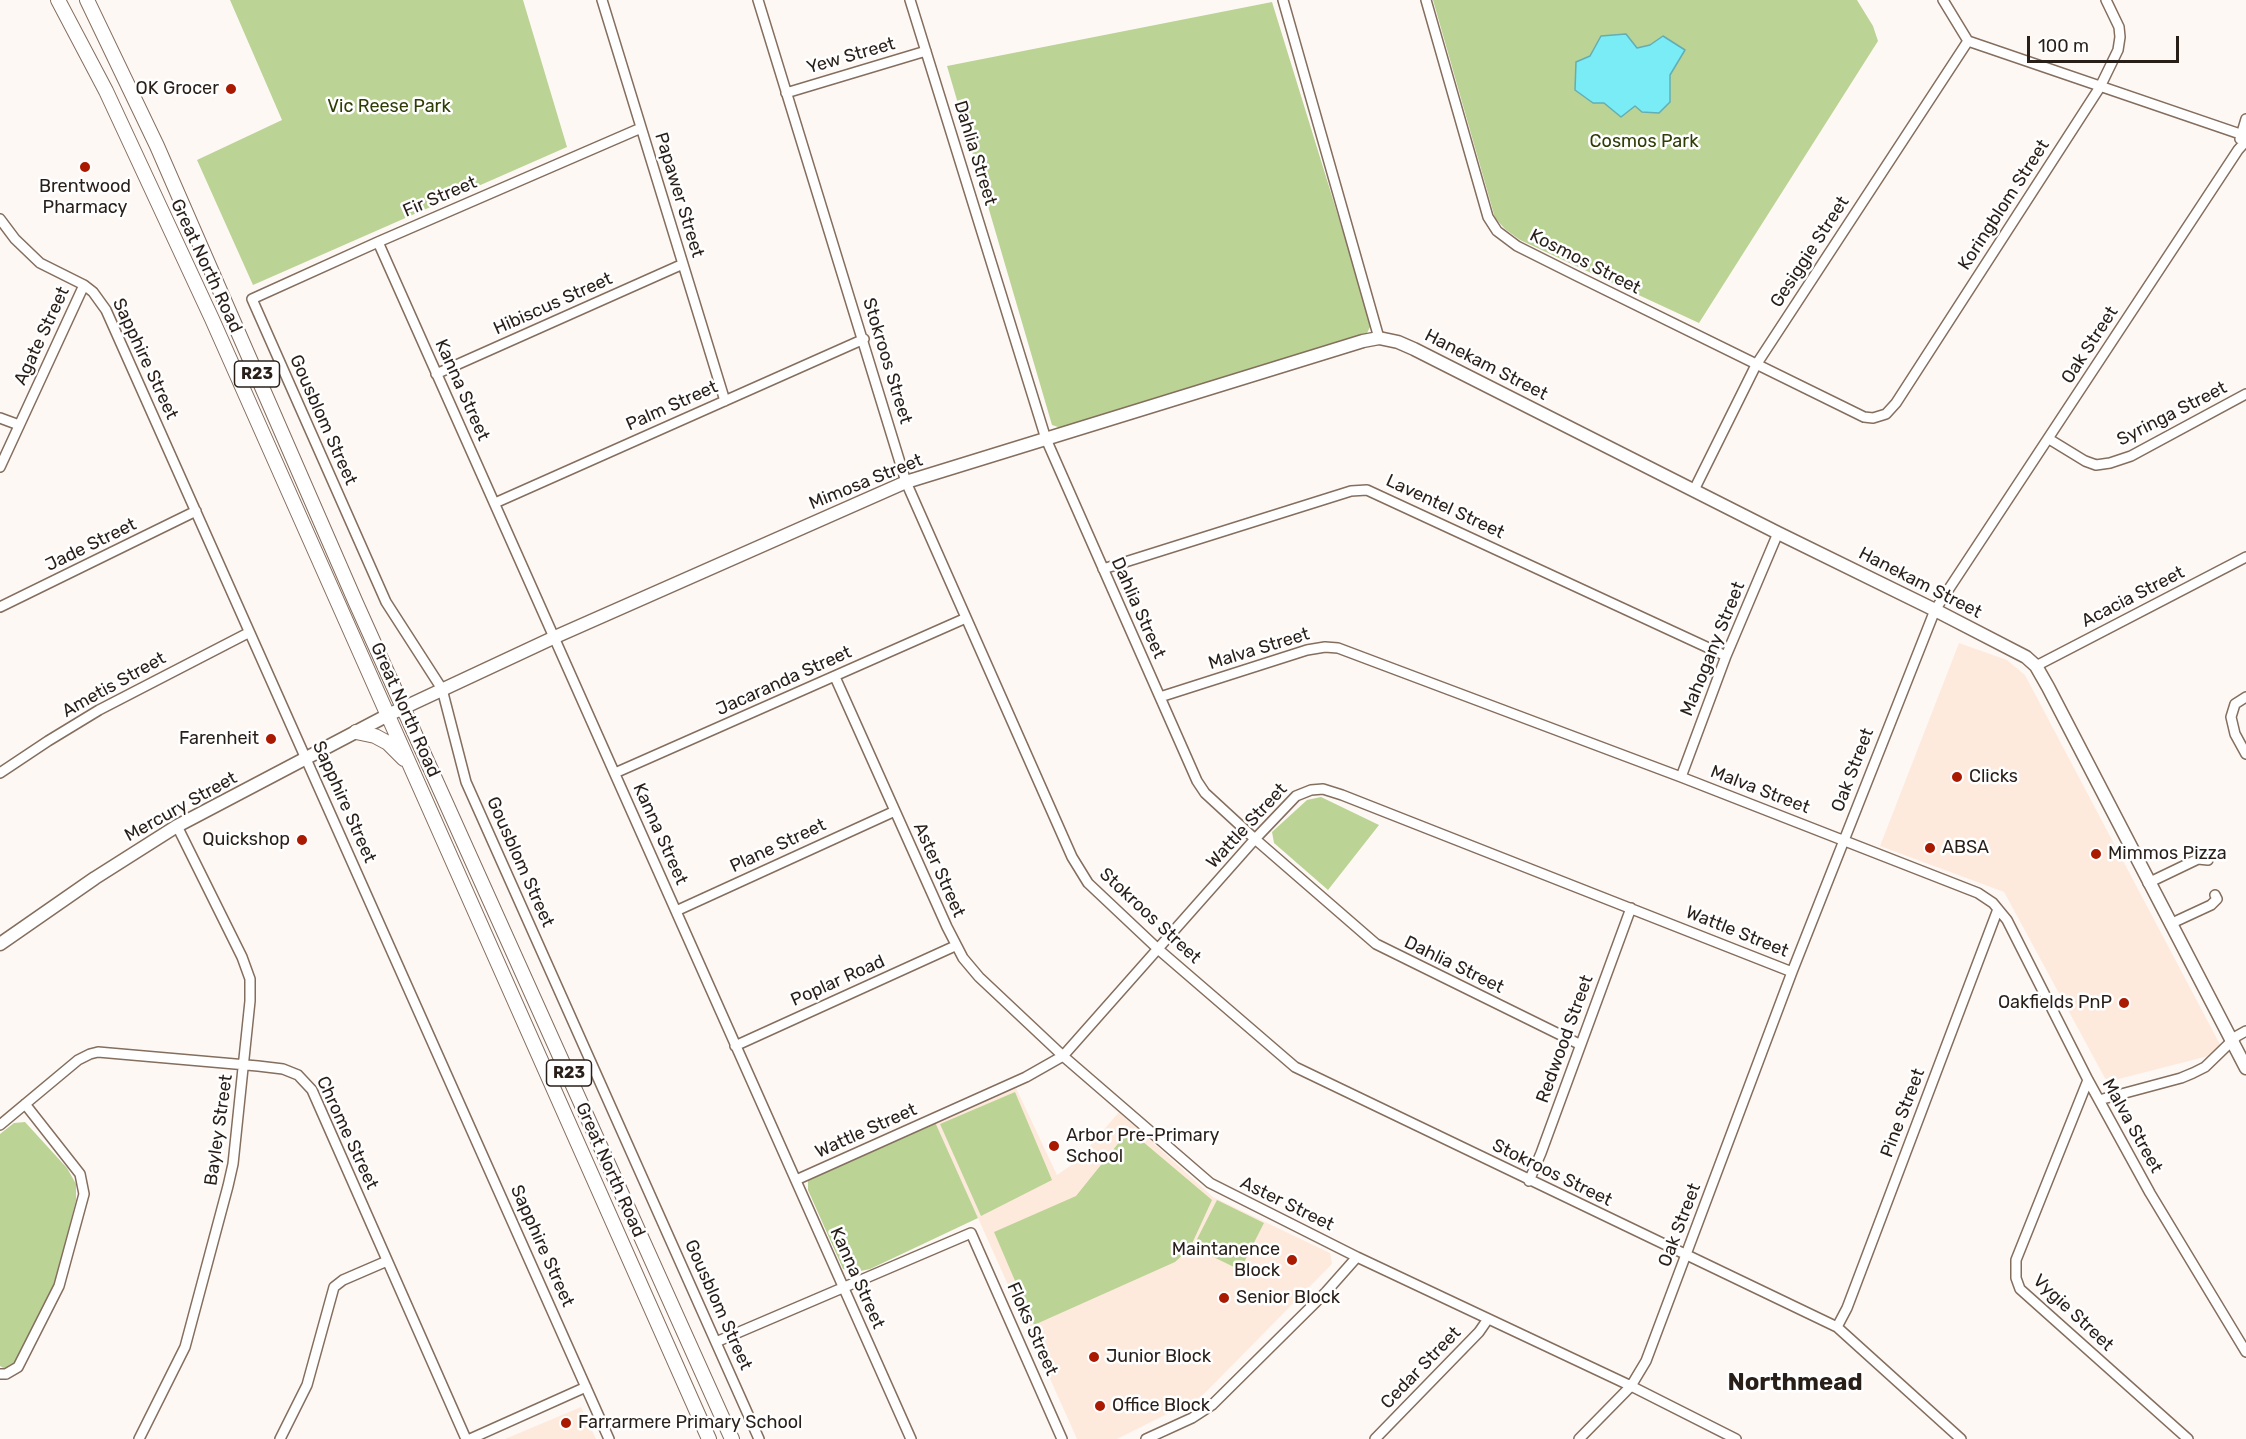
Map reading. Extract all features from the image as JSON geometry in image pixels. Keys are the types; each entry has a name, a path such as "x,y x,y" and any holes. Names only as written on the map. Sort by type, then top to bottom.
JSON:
{"main road":[{"name":"Great North Road","path":"58,0 106,91 212,319 709,1439"},
{"name":"Great North Road","path":"87,0 157,146 404,708 732,1439"},
{"path":"356,732 375,735 388,743 412,767"},
{"path":"578,1144 596,1135"}],"street":[{"name":"Papawer Street","path":"602,0 724,401"},
{"name":"Stokroos Street","path":"758,0 864,339 906,482 1076,864 1096,891 1158,949 1295,1067 1837,1327 1961,1439"},
{"name":"Dahlia Street","path":"910,0 1046,439 1197,781 1205,793 1255,839 1376,944 1580,1044"},
{"path":"1283,0 1379,338"},
{"name":"Kosmos Street","path":"1426,0 1488,217 1497,231 1527,251 1756,365 1864,417 1881,417"},
{"path":"1943,0 1968,41 2244,137"},
{"name":"Koringblom Street","path":"1881,417 1896,403 2100,87 2118,50 2120,37 2116,18 2106,0"},
{"name":"Gesiggie Street","path":"1694,490 1756,365 1968,41"},
{"name":"Yew Street","path":"786,93 926,51"},
{"name":"Oak Street","path":"1579,1439 1631,1386 1646,1361 1792,972 1935,610 2238,150 2244,137 2246,119"},
{"name":"Fir Street","path":"252,299 641,128"},
{"name":"Sapphire Street","path":"0,219 15,239 40,263 84,285 93,292 106,310 609,1439"},
{"name":"Kanna Street","path":"378,242 911,1439"},
{"name":"Hibiscus Street","path":"436,374 683,264"},
{"name":"Agate Street","path":"0,467 84,285"},
{"name":"Gousblom Street","path":"252,299 386,602 442,689 466,782 759,1439"},
{"name":"Mimosa Street","path":"388,715 555,637 906,482 1363,340 1379,338"},
{"name":"Hanekam Street","path":"1379,338 1398,342 2026,657 2036,666 2246,1068"},
{"name":"Palm Street","path":"495,503 864,339"},
{"name":"Syringa Street","path":"2049,439 2085,461 2096,465 2110,463 2131,456 2246,394"},
{"path":"0,418 19,425"},
{"name":"Laventel Street","path":"1103,569 1351,491 1367,490 1726,656"},
{"name":"Jade Street","path":"0,607 196,511"},
{"name":"Mahogany Street","path":"1681,777 1726,656 1778,533"},
{"name":"Acacia Street","path":"2036,666 2246,557"},
{"name":"Jacaranda Street","path":"615,773 966,618"},
{"name":"Ametis Street","path":"0,773 99,710 248,633"},
{"name":"Malva Street","path":"1160,697 1307,650 1332,647 1346,650 1978,892 1998,909 2012,928 2088,1080 2150,1193 2246,1352"},
{"name":"Aster Street","path":"835,677 955,946 979,977 1063,1056 1216,1188 1631,1386 1736,1439"},
{"path":"2246,697 2235,704 2231,717 2235,734 2246,754"},
{"name":"Mercury Street","path":"0,944 95,878 177,826 388,715"},
{"name":"Wattle Street","path":"796,1180 1015,1082 1063,1056 1255,839 1296,796 1311,790 1323,789 1792,972"},
{"name":"Plane Street","path":"676,911 895,811"},
{"name":"Bayley Street","path":"139,1439 185,1347 233,1164 250,1001 248,971 177,826"},
{"path":"2148,883 2198,859 2208,860"},
{"path":"2170,924 2211,905 2217,899 2216,895"},
{"name":"Redwood Street","path":"1529,1181 1631,908"},
{"name":"Pine Street","path":"1837,1327 1847,1308 1998,909"},
{"name":"Poplar Road","path":"735,1046 955,946"},
{"path":"2099,1100 2193,1073 2213,1061 2232,1041 2246,1031"},
{"name":"Chrome Street","path":"0,1125 78,1060 98,1052 290,1071 307,1082 466,1439"},
{"name":"Vygie Street","path":"2088,1080 2016,1260 2016,1278 2020,1289 2188,1439"},
{"path":"0,1374 6,1374 18,1367 59,1286 84,1194 80,1174 25,1104"},
{"name":"Floks Street","path":"843,1289 971,1233 1062,1439"},
{"path":"1146,1439 1192,1418 1212,1405 1326,1292 1357,1257"},
{"path":"280,1439 307,1385 334,1287 343,1280 387,1261"},
{"path":"716,1342 843,1289"},
{"name":"Cedar Street","path":"1375,1439 1479,1332 1488,1318"},
{"path":"470,1439 586,1387"}],"shaded area":[{"path":"1959,643 2007,660 2025,675 2224,1052 2107,1082 2004,892 1880,846"},
{"path":"1016,1088 1057,1175 1077,1161 1119,1112 1213,1197 1330,1253 1332,1264 1201,1397 1117,1439 1077,1439 935,1122"},
{"name":"Farrarmere Primary School","path":"581,1407 596,1439 505,1439"}],"green space":[{"name":"Vic Reese Park","path":"230,0 523,0 567,147 253,285 197,160 282,120"},
{"name":"Cosmos Park","path":"1433,0 1857,0 1873,26 1878,41 1699,323 1520,240 1495,218"},
{"path":"1272,2 1369,316 1370,327 1367,333 1061,428 1052,425 947,66"},
{"path":"1321,797 1379,825 1328,890 1274,843 1272,832 1307,800"},
{"path":"1015,1092 1052,1180 981,1216 940,1124"},
{"path":"25,1122 67,1168 76,1184 76,1200 55,1284 15,1366 5,1369 0,1366 0,1134 14,1123"},
{"path":"935,1122 978,1218 870,1269 856,1272 843,1269 808,1190 808,1179"},
{"path":"1129,1130 1212,1200 1190,1248 1175,1262 1034,1325 994,1232 1076,1196"},
{"path":"1217,1200 1264,1223 1240,1270 1193,1247"}],"water":[{"path":"1626,34 1637,48 1650,45 1663,36 1685,50 1670,75 1670,102 1659,113 1642,112 1635,106 1621,117 1604,103 1593,103 1575,90 1576,62 1590,56 1601,36"}],"place":[{"name":"OK Grocer","path":"231,89"},
{"name":"Brentwood Pharmacy","path":"85,167"},
{"name":"Farenheit","path":"271,739"},
{"name":"Clicks","path":"1957,777"},
{"name":"Quickshop","path":"302,840"},
{"name":"ABSA","path":"1930,848"},
{"name":"Mimmos Pizza","path":"2096,854"},
{"name":"Oakfields PnP","path":"2124,1003"},
{"name":"Arbor Pre-Primary School","path":"1054,1146"},
{"name":"Maintanence Block","path":"1292,1260"},
{"name":"Senior Block","path":"1224,1298"},
{"name":"Junior Block","path":"1094,1357"},
{"name":"Office Block","path":"1100,1406"},
{"name":"Farrarmere Primary School","path":"566,1423"}],"district":[{"name":"Northmead","path":"1795,1383"}]}
